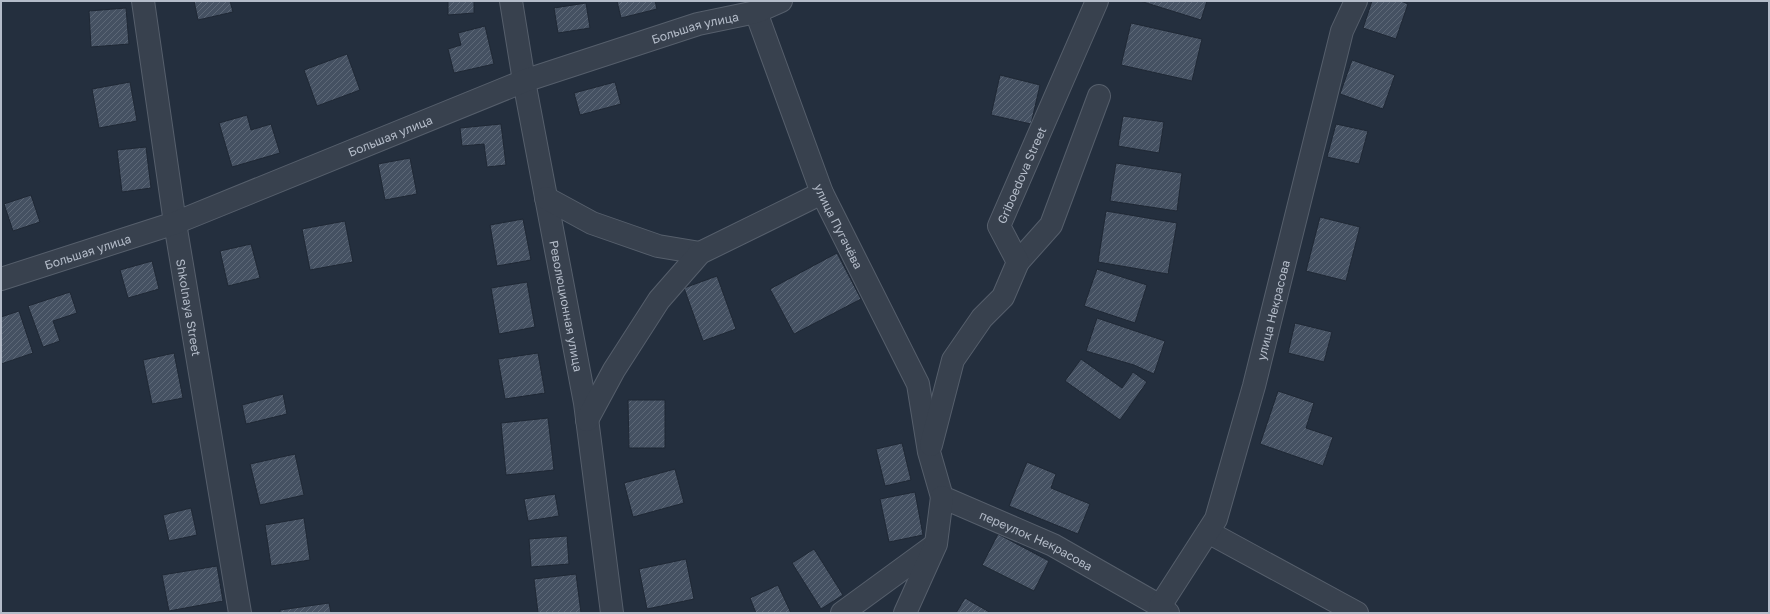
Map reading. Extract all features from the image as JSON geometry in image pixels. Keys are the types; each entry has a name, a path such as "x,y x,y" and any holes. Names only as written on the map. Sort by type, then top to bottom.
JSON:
{"street":[{"name":"Shkolnaya Street","path":"143,1 175,223 240,613"},
{"name":"Революционная улица","path":"511,1 524,81 587,420 612,613"},
{"name":"Большая улица","path":"1,279 175,223 524,81 698,24 782,1"},
{"name":"Griboedova Street","path":"1018,262 999,226 1097,1"},
{"name":"улица Некрасова","path":"1164,610 1216,519 1254,386 1342,31 1356,1"},
{"name":"улица Пугачёва","path":"761,6 822,193 918,384 929,452"},
{"path":"905,613 936,544 942,498 929,452 953,360 982,318 1003,297 1018,262 1051,225 1099,96"},
{"path":"587,420 614,370 660,300 700,253 822,193"},
{"path":"546,198 592,223 658,246 700,253"},
{"name":"переулок Некрасова","path":"942,498 1053,545 1164,610"},
{"path":"1208,532 1357,613"},
{"path":"842,613 936,544"}],"building":[{"path":"194,1 230,1 233,12 198,20"},
{"path":"448,1 474,1 474,13 448,15"},
{"path":"617,1 655,1 657,9 621,18"},
{"path":"1140,1 1207,1 1201,20"},
{"path":"1372,1 1401,1 1408,4 1396,39 1363,28"},
{"path":"586,3 590,28 558,33 554,8"},
{"path":"126,8 129,44 91,47 89,11"},
{"path":"1131,23 1202,39 1192,81 1121,65"},
{"path":"485,26 494,64 454,73 448,49 461,45 458,33"},
{"path":"347,54 360,90 317,106 304,70"},
{"path":"1352,60 1395,75 1383,109 1340,94"},
{"path":"1000,75 1040,85 1031,124 991,115"},
{"path":"130,82 137,121 99,128 92,89"},
{"path":"615,82 621,104 580,115 574,93"},
{"path":"247,115 251,130 271,124 280,153 232,167 219,123"},
{"path":"1123,116 1164,122 1159,153 1118,146"},
{"path":"501,124 506,165 487,167 484,144 462,146 460,128"},
{"path":"1336,124 1368,131 1359,164 1327,157"},
{"path":"146,147 151,188 122,192 117,150"},
{"path":"410,158 417,194 385,200 378,164"},
{"path":"1116,163 1182,173 1177,211 1110,201"},
{"path":"31,195 40,222 13,231 4,204"},
{"path":"1106,211 1177,223 1168,274 1098,262"},
{"path":"1320,217 1360,227 1346,281 1306,271"},
{"path":"523,219 531,260 497,266 490,225"},
{"path":"345,221 353,262 310,270 302,229"},
{"path":"251,244 260,278 228,286 220,251"},
{"path":"837,253 861,299 794,334 770,289"},
{"path":"152,261 159,289 128,298 120,270"},
{"path":"1097,269 1147,285 1135,323 1084,306"},
{"path":"717,276 736,329 703,341 684,288"},
{"path":"527,282 535,327 499,334 491,288"},
{"path":"70,292 77,313 53,321 60,341 43,347 28,306"},
{"path":"19,311 33,353 1,364 1,317"},
{"path":"1097,318 1165,341 1154,374 1134,365 1086,351"},
{"path":"1295,323 1332,332 1324,362 1288,353"},
{"path":"174,353 183,398 152,404 143,360"},
{"path":"538,353 545,393 505,399 498,359"},
{"path":"1081,359 1122,388 1133,372 1147,382 1120,420 1065,381"},
{"path":"1278,391 1314,403 1306,428 1333,437 1323,466 1260,444"},
{"path":"283,394 287,414 246,424 242,405"},
{"path":"628,400 665,400 665,448 629,448"},
{"path":"548,418 554,470 506,475 501,423"},
{"path":"902,443 911,480 885,486 876,449"},
{"path":"295,454 304,495 260,505 250,464"},
{"path":"1027,462 1056,474 1051,488 1090,504 1078,534 1009,506"},
{"path":"675,469 684,503 633,517 624,483"},
{"path":"915,492 923,535 889,542 880,499"},
{"path":"555,494 559,516 528,521 524,499"},
{"path":"191,508 197,535 169,541 163,515"},
{"path":"304,518 310,560 271,566 265,525"},
{"path":"998,534 1049,561 1034,591 982,565"},
{"path":"567,536 569,564 531,567 529,539"},
{"path":"814,549 843,595 821,609 792,563"},
{"path":"686,559 694,599 647,609 639,569"},
{"path":"217,566 223,601 169,611 162,575"},
{"path":"576,574 581,613 538,613 534,579"},
{"path":"778,585 791,613 756,613 750,598"},
{"path":"965,598 991,613 956,613"},
{"path":"329,603 331,613 280,613 280,610"}]}
